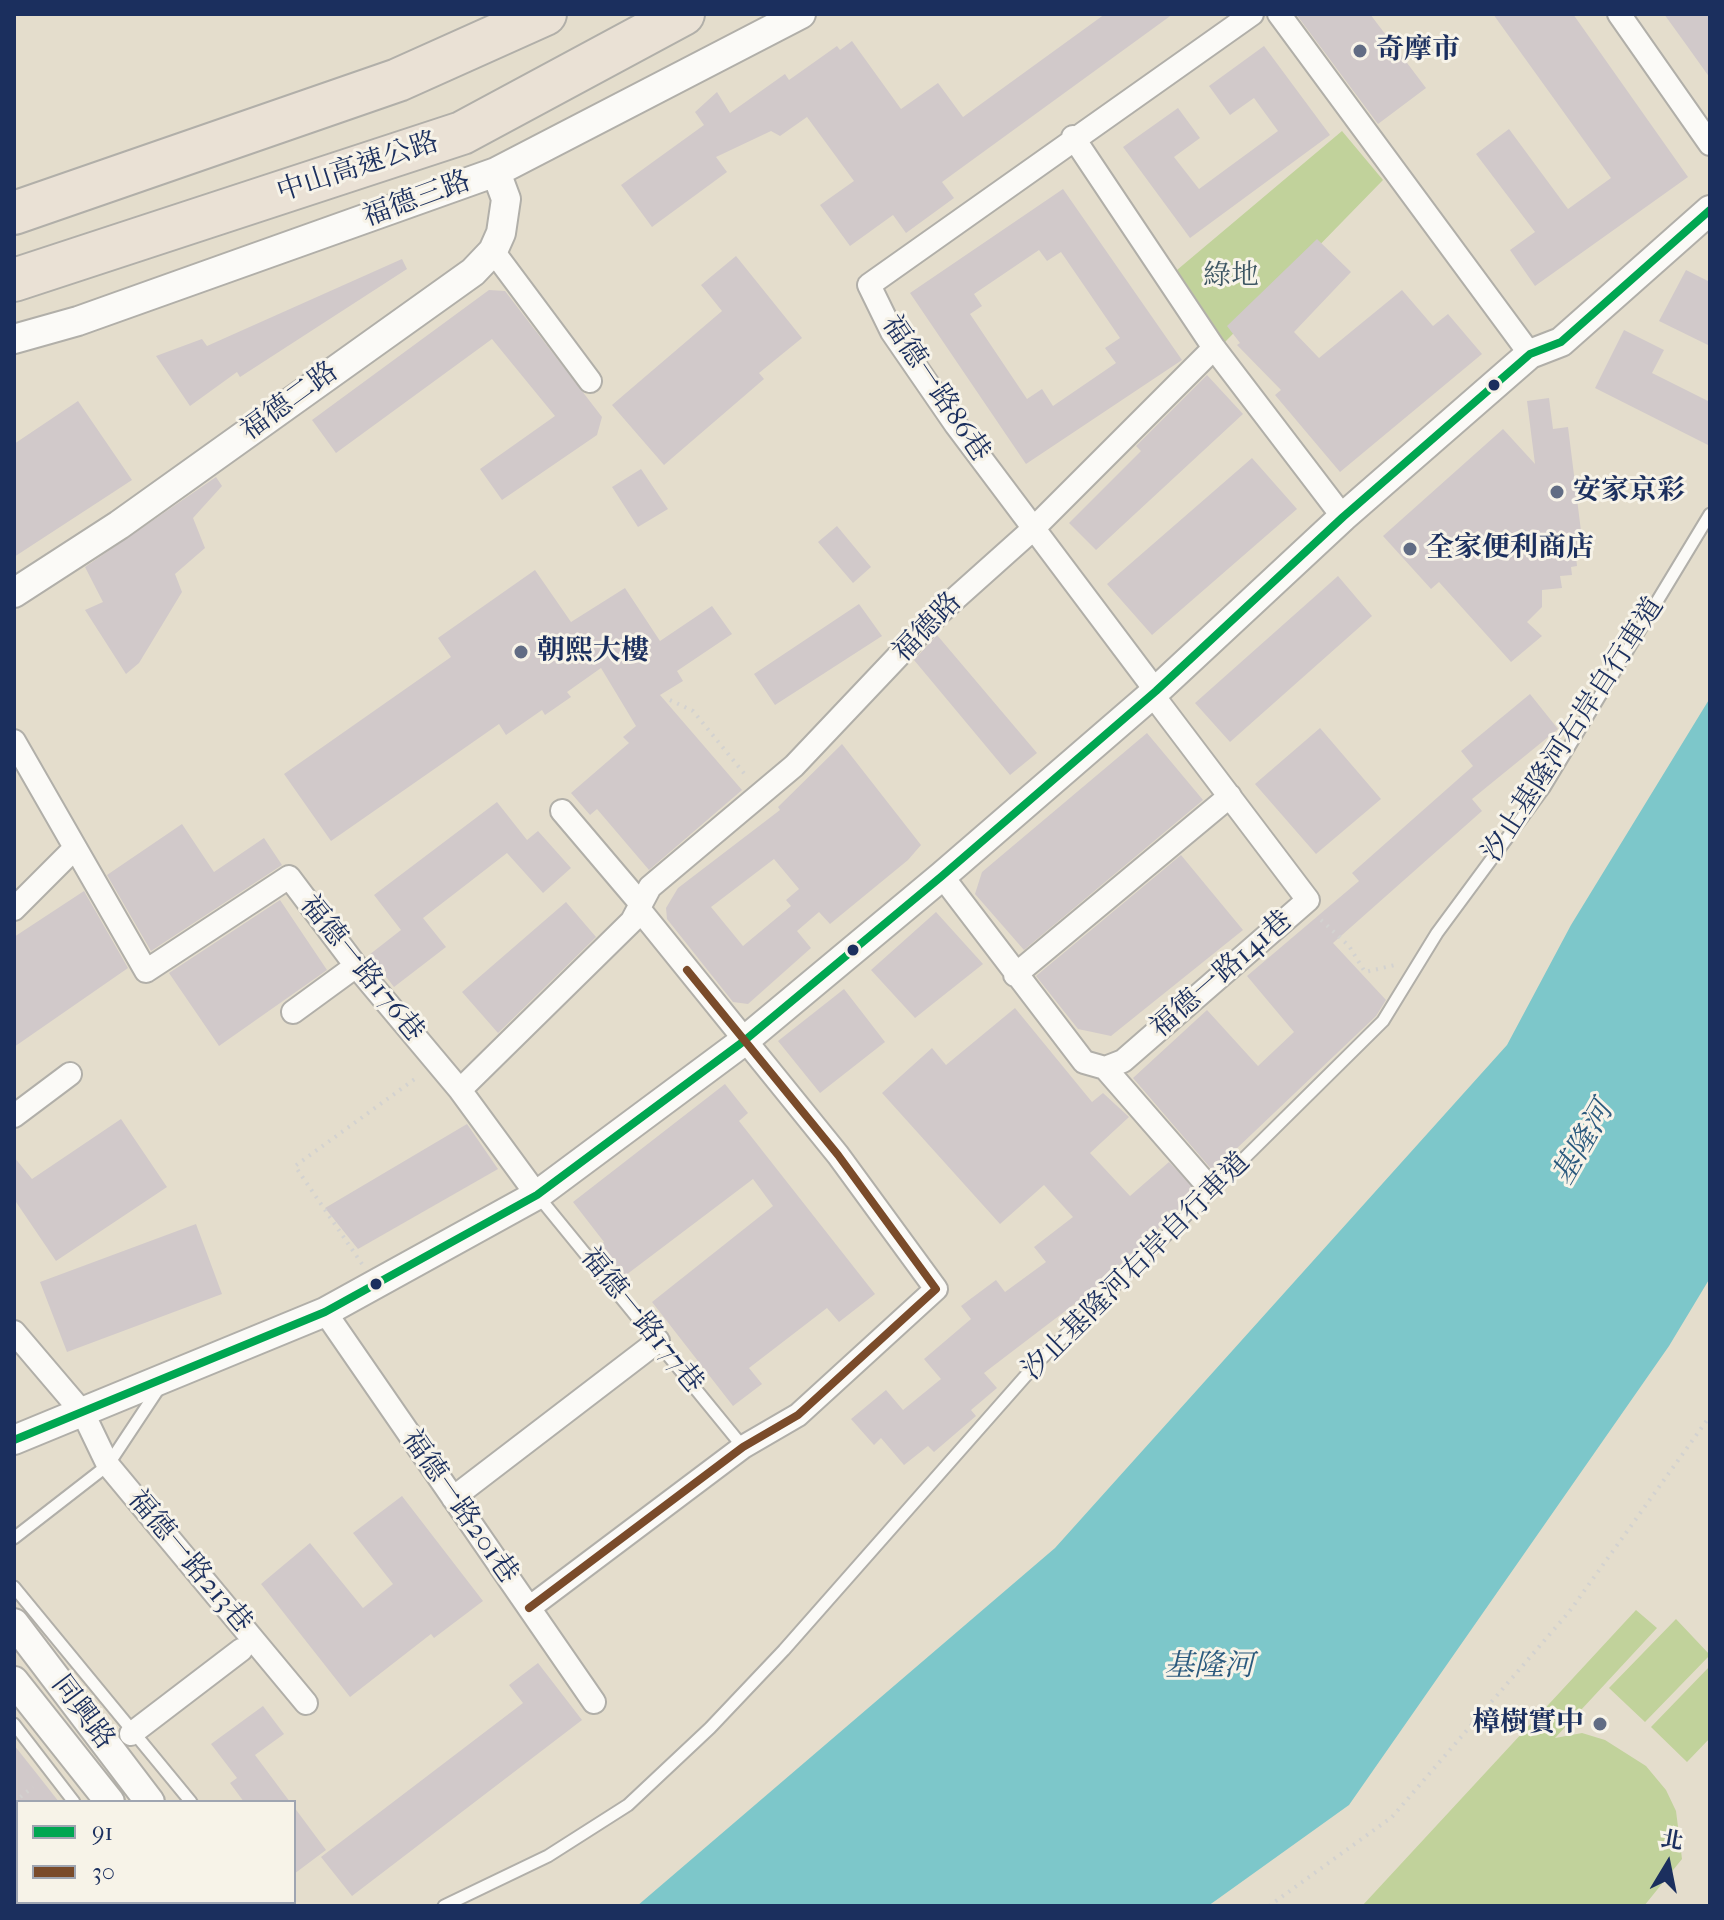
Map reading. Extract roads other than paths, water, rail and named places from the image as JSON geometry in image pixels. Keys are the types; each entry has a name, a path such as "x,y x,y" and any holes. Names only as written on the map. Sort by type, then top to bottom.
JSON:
{"highway":[{"path":"14,213 398,80 545,14"},
{"name":"中山高速公路","path":"14,280 462,133 683,14"}],"street":[{"name":"福德三路","path":"14,339 93,316 496,172 801,14"},
{"name":"福德一路86巷","path":"1154,692 1032,530 892,332 869,285 1073,137 1252,14"},
{"path":"1279,14 1530,354"},
{"path":"1619,14 1710,144"},
{"path":"1073,137 1214,348 1343,517"},
{"path":"496,172 506,199 501,233 493,251 590,381"},
{"path":"14,1440 325,1312 537,1195 744,1041 942,876 1154,692 1343,517 1530,354 1561,342 1710,210"},
{"name":"福德二路","path":"14,593 119,525 473,272 493,251"},
{"name":"福德路","path":"460,1090 632,921 650,887 761,794 839,722 938,614 1032,530 1214,348"},
{"name":"福德一路141巷","path":"1105,1068 1123,1061 1308,900 1154,692"},
{"path":"14,741 74,849 14,909"},
{"path":"1015,975 1230,796"},
{"path":"529,1608 743,1447 798,1415 936,1289 838,1155 562,811"},
{"name":"福德一路176巷","path":"74,849 146,971 289,877 356,966 460,1090 537,1195"},
{"path":"942,876 1084,1062 1105,1068 1201,1178"},
{"path":"293,1012 356,966"},
{"path":"14,1116 70,1074"},
{"name":"福德一路201巷","path":"325,1312 594,1702"},
{"name":"福德一路213巷","path":"14,1332 83,1413 108,1465 306,1703"},
{"path":"453,1498 658,1341"},
{"name":"同興路","path":"14,1623 148,1800"},
{"path":"131,1734 241,1650"},
{"name":"同興路","path":"14,1681 108,1800"}],"lane":[{"name":"汐止基隆河右岸自行車道","path":"444,1906 548,1856 628,1805 710,1728 784,1650 1037,1363 1383,1021 1437,933 1544,788 1710,514"},
{"name":"福德一路177巷","path":"537,1195 743,1447"},
{"path":"14,1538 108,1465 165,1379"},
{"path":"14,1587 131,1734 189,1800"},
{"path":"14,1724 72,1800"}],"water":[{"name":"基隆河","path":"1710,698 1710,1278 1669,1346 1349,1805 1208,1906 637,1906 1055,1548 1507,1045 1571,925"}],"place":[{"name":"奇摩市","path":"1360,51"},
{"name":"安家京彩","path":"1557,492"},
{"name":"全家便利商店","path":"1410,549"},
{"name":"朝熙大樓","path":"521,652"},
{"name":"樟樹實中","path":"1600,1724"}],"park label":[{"name":"綠地","path":"1231,277"}]}
